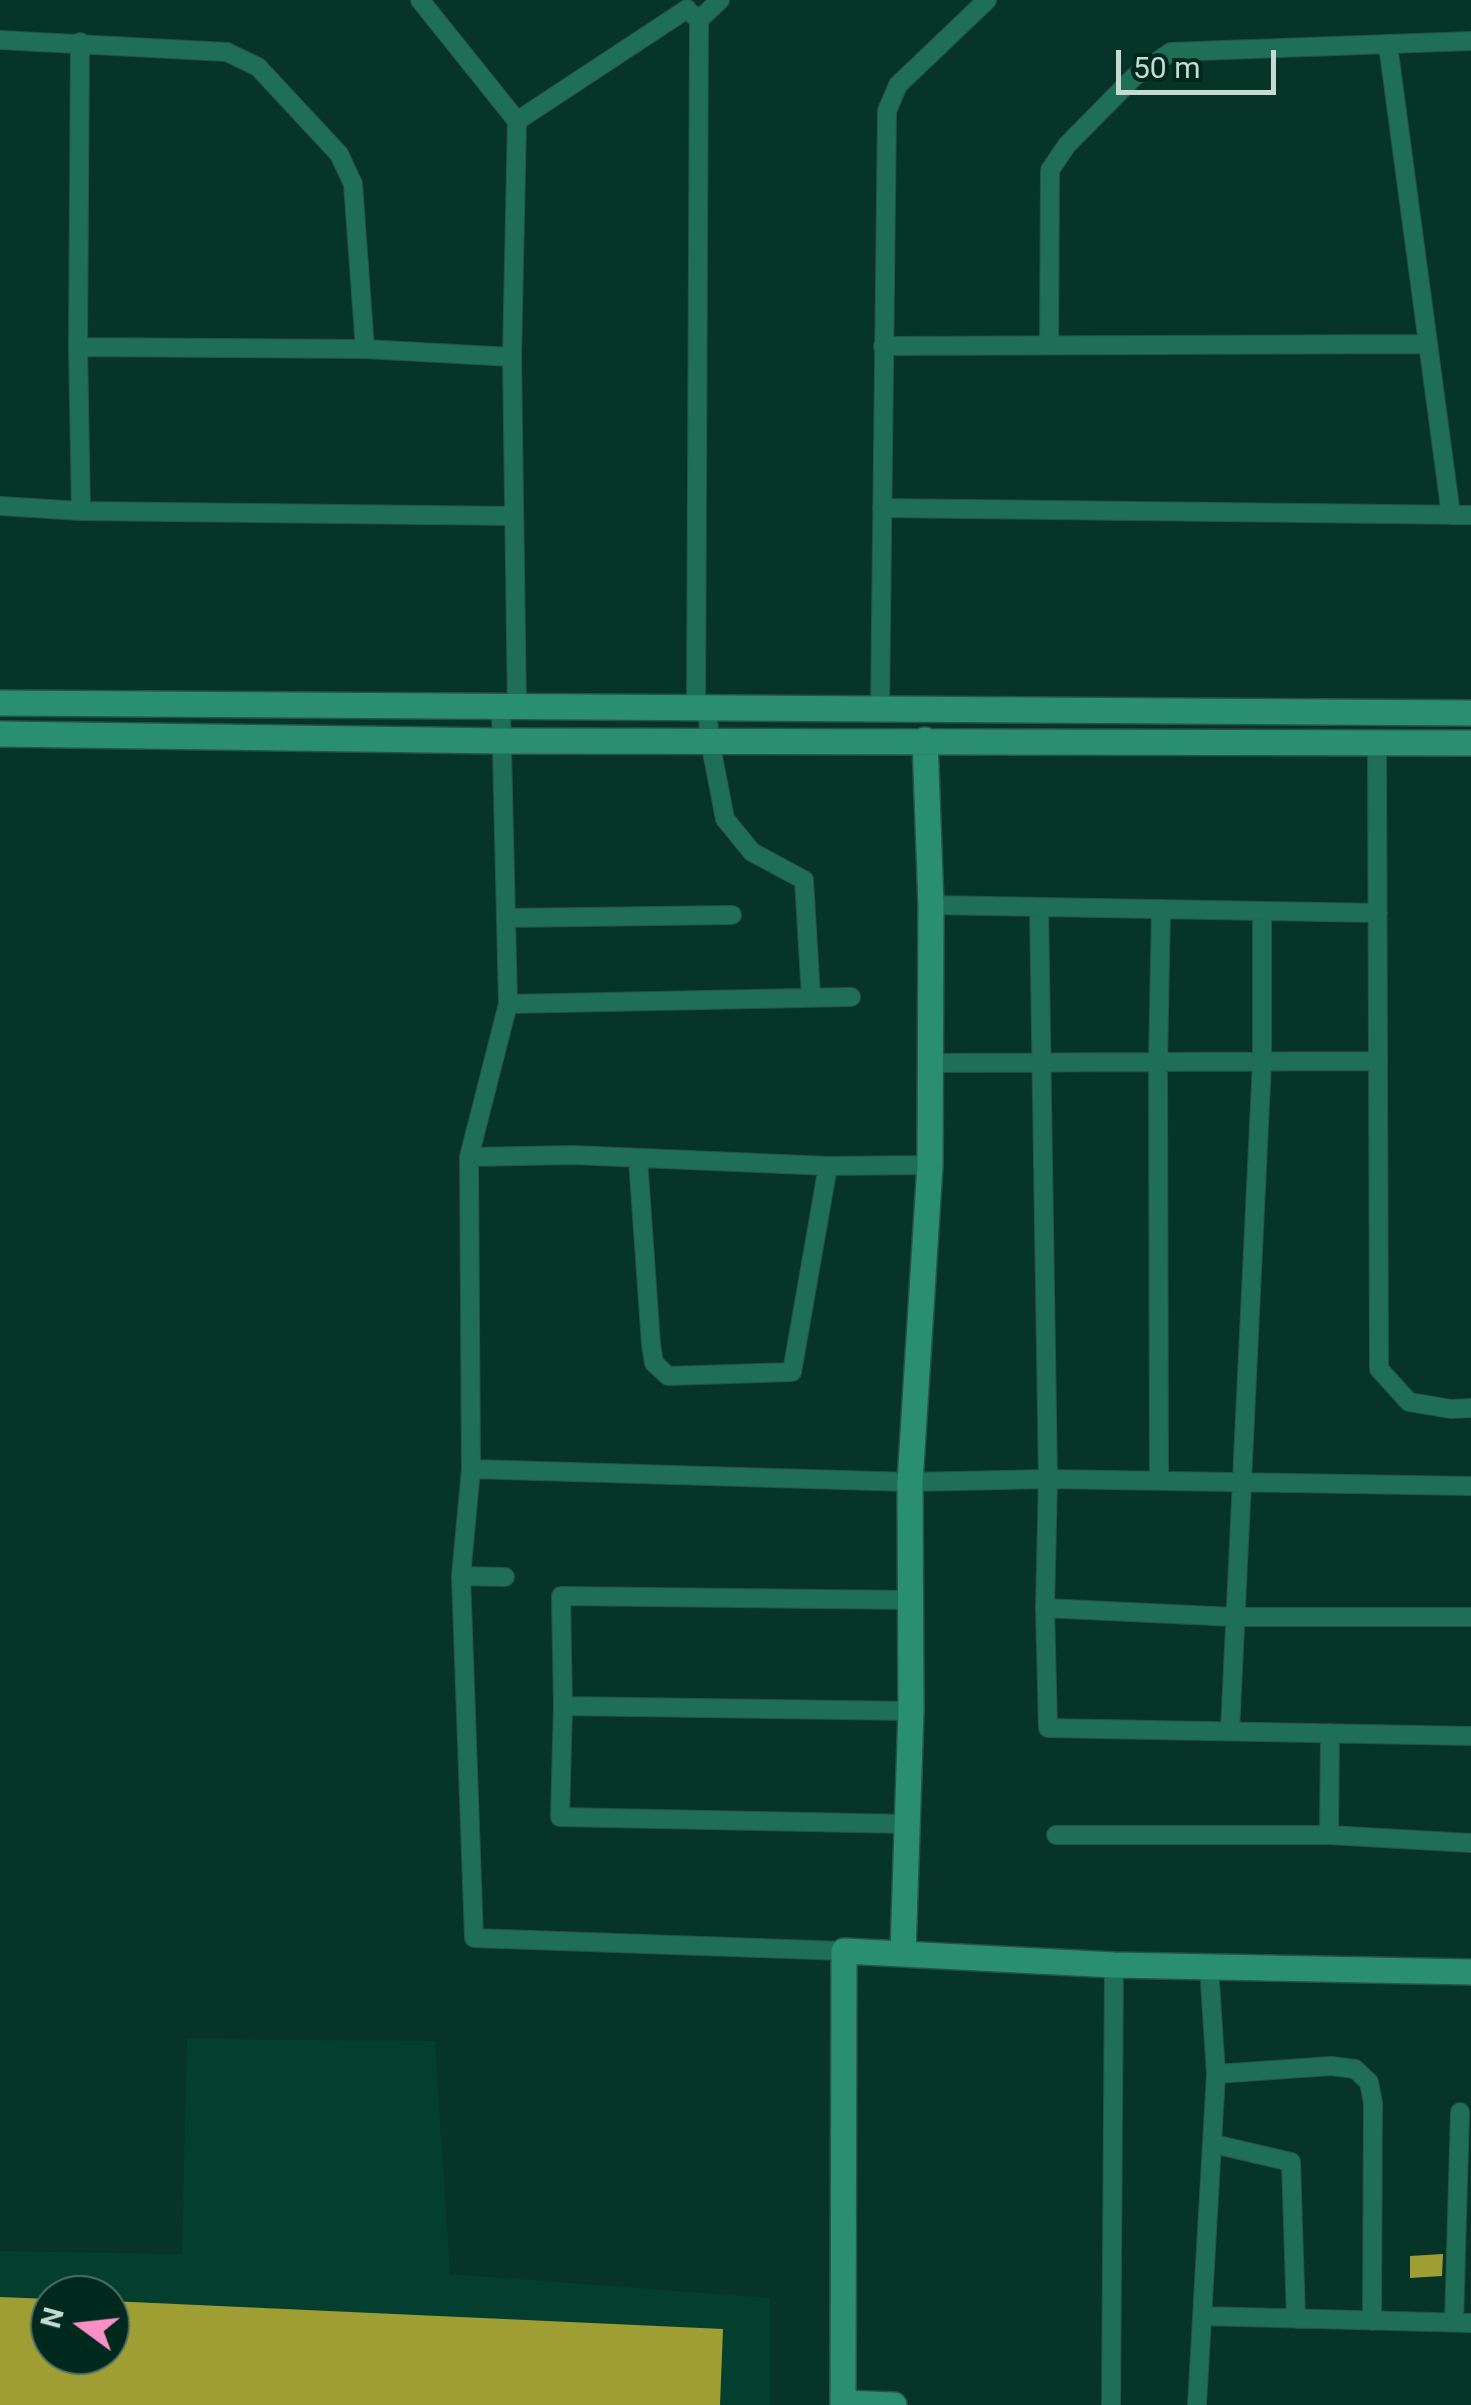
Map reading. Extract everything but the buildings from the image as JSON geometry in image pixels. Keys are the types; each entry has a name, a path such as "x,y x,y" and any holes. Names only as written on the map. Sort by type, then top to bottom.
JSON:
{"street":[{"path":"420,0 517,120 509,708 502,740 508,1004 469,1157 471,1469 461,1576 474,1938 903,1952 1114,1965 1471,1972"},
{"path":"517,120 688,9 720,0"},
{"path":"880,709 886,111 898,85 987,0"},
{"path":"688,9 701,709 721,806 742,843 762,860 804,880 811,998"},
{"path":"0,40 227,52 258,67 339,154 353,184 364,349"},
{"path":"80,42 78,348 82,511"},
{"path":"1049,345 1050,170 1067,144 1134,78 1171,52 1471,42"},
{"path":"1388,45 1450,515"},
{"path":"883,346 1427,344"},
{"path":"78,348 364,349 512,357"},
{"path":"0,506 82,511 513,516"},
{"path":"882,508 1471,515"},
{"path":"0,703 1471,712"},
{"path":"385,707 385,739"},
{"path":"0,734 1471,744"},
{"path":"903,1952 911,1711 910,1482 930,1166 931,905 926,740"},
{"path":"1378,744 1379,1370 1409,1402 1471,1408"},
{"path":"931,905 1378,913"},
{"path":"1039,907 1048,1728 1471,1736"},
{"path":"1159,1481 1161,909"},
{"path":"1230,1731 1262,1062 1262,912"},
{"path":"506,918 732,915"},
{"path":"508,1004 852,997"},
{"path":"930,1063 1377,1062"},
{"path":"469,1157 572,1155 828,1166 930,1166"},
{"path":"638,1159 651,1344 654,1363 668,1376 792,1372 828,1166"},
{"path":"471,1469 910,1482 1048,1479 1471,1486"},
{"path":"461,1576 505,1576"},
{"path":"908,1824 560,1817 561,1596 911,1600"},
{"path":"1045,1608 1234,1616 1471,1617"},
{"path":"563,1706 911,1711"},
{"path":"1328,1836 1330,1733"},
{"path":"1056,1835 1328,1836 1471,1843"},
{"path":"844,1952 842,2404 894,2405"},
{"path":"1111,2405 1114,1965"},
{"path":"1197,2405 1216,2074 1208,1967"},
{"path":"1216,2074 1332,2066 1356,2068 1369,2082 1373,2103 1372,2320"},
{"path":"1202,2316 1462,2323 1460,2112"},
{"path":"1214,2144 1291,2162 1296,2319"}],"shaded area":[{"path":"187,2039 435,2041 450,2274 770,2298 770,2405 0,2405 0,2251 182,2254"}]}
